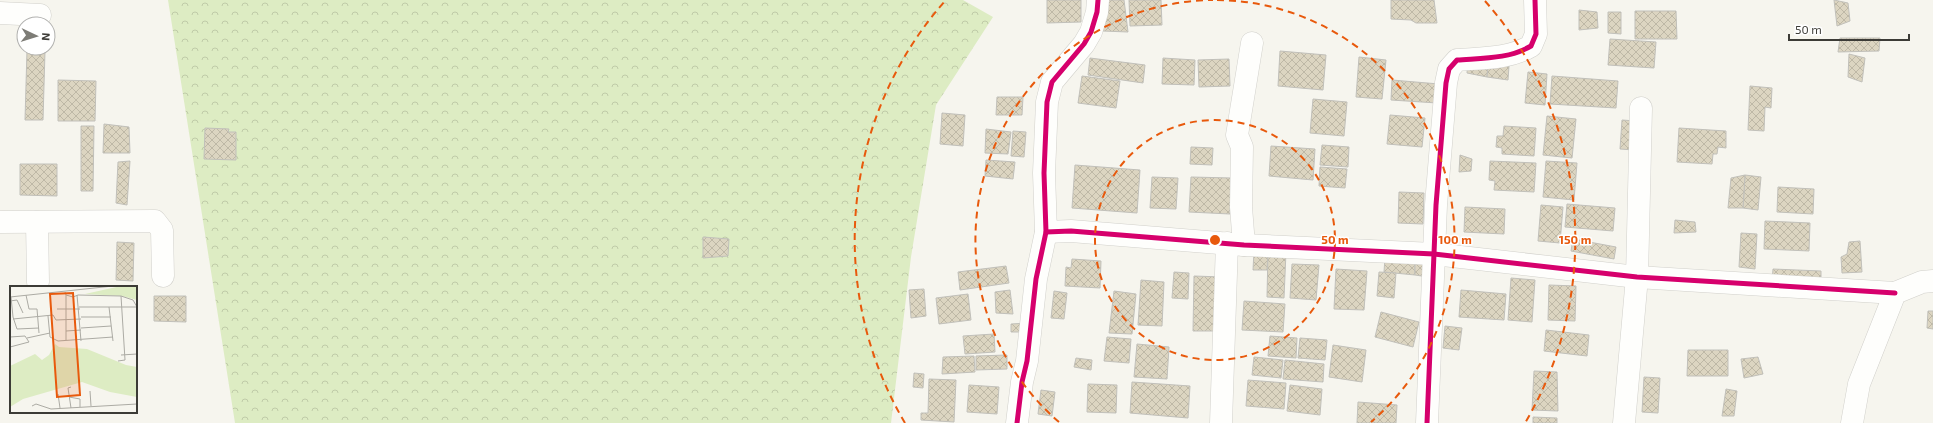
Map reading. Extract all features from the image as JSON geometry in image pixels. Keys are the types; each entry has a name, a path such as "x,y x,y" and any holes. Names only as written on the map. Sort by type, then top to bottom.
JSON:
{"street":[{"path":"1017,423 1022,382 1027,361 1036,279 1046,232 1044,173 1047,102 1052,82 1084,44 1091,32 1097,12 1098,0"},
{"path":"1427,423 1441,125 1449,69 1457,60 1502,57 1518,54 1531,46 1536,34 1535,0"},
{"path":"0,13 40,15"},
{"path":"1221,423 1235,244 1241,207 1242,147 1237,135 1252,43"},
{"path":"1624,423 1637,277 1642,108"},
{"path":"0,222 155,220 162,230 163,276"},
{"path":"37,222 38,282"},
{"path":"1046,232 1071,231 1235,244 1434,254 1637,277 1895,293 1922,282 1933,281"},
{"path":"1852,423 1859,384 1895,293"}],"green space":[{"path":"168,0 963,0 993,17 936,105 911,257 891,423 235,423"}],"building":[{"path":"1047,0 1081,0 1081,22 1047,23"},
{"path":"1099,0 1124,0 1128,32 1103,31"},
{"path":"1129,0 1161,0 1162,25 1130,26"},
{"path":"1391,0 1434,0 1437,23 1416,23 1411,20 1391,19"},
{"path":"1834,0 1848,3 1850,21 1837,26"},
{"path":"1579,10 1597,12 1598,28 1579,30"},
{"path":"1635,11 1676,11 1677,39 1635,39"},
{"path":"1608,12 1621,12 1621,34 1608,33"},
{"path":"1840,38 1880,38 1879,51 1838,52"},
{"path":"1610,39 1656,42 1654,68 1608,65"},
{"path":"1280,51 1326,55 1323,90 1278,86"},
{"path":"1849,54 1865,58 1862,82 1848,77"},
{"path":"27,56 45,56 43,120 25,120"},
{"path":"1359,57 1386,60 1382,99 1356,97"},
{"path":"1090,58 1145,65 1143,83 1088,75"},
{"path":"1163,58 1195,60 1194,85 1162,84"},
{"path":"1229,59 1230,86 1199,87 1198,60"},
{"path":"1468,59 1488,66 1487,77 1467,73"},
{"path":"1488,66 1509,66 1508,80 1487,77"},
{"path":"1528,72 1547,74 1545,105 1525,103"},
{"path":"1082,76 1120,81 1116,108 1078,103"},
{"path":"1552,76 1618,81 1616,108 1550,104"},
{"path":"58,80 96,81 95,121 58,121"},
{"path":"1392,80 1439,84 1437,103 1391,100"},
{"path":"1750,86 1772,88 1771,108 1765,107 1764,131 1748,130"},
{"path":"997,97 1023,97 1022,115 996,115"},
{"path":"1313,99 1347,102 1344,136 1310,133"},
{"path":"942,113 965,115 963,146 940,144"},
{"path":"1390,115 1425,118 1422,147 1387,144"},
{"path":"1547,116 1576,119 1572,158 1543,155"},
{"path":"1622,120 1636,121 1634,150 1620,149"},
{"path":"104,124 129,127 130,153 103,153"},
{"path":"81,126 94,126 93,191 81,191"},
{"path":"1504,126 1536,128 1534,156 1502,154 1502,148 1496,147 1497,136 1503,136"},
{"path":"205,128 229,129 228,132 236,132 236,160 204,159"},
{"path":"1679,128 1726,131 1726,148 1718,147 1717,154 1713,154 1712,164 1677,162"},
{"path":"986,129 1011,132 1008,154 985,153"},
{"path":"1013,131 1026,132 1024,157 1011,156"},
{"path":"1322,145 1349,147 1348,167 1320,165"},
{"path":"1271,146 1315,149 1313,180 1269,176"},
{"path":"1191,147 1213,148 1212,165 1190,164"},
{"path":"1460,155 1472,159 1471,171 1459,172"},
{"path":"986,160 1015,162 1013,179 985,176"},
{"path":"130,161 127,205 116,203 118,162"},
{"path":"1490,161 1536,163 1534,192 1494,190 1495,181 1489,180"},
{"path":"1546,161 1577,163 1574,200 1543,197"},
{"path":"20,164 57,164 57,196 20,195"},
{"path":"1075,165 1140,170 1137,213 1072,208"},
{"path":"1320,167 1347,169 1345,188 1319,186"},
{"path":"1745,175 1761,177 1758,210 1743,208"},
{"path":"1745,175 1743,208 1728,208 1731,178"},
{"path":"1152,177 1178,178 1176,209 1150,208"},
{"path":"1191,177 1232,178 1230,214 1189,212"},
{"path":"1778,187 1814,189 1813,214 1777,212"},
{"path":"1399,192 1424,193 1423,224 1398,223"},
{"path":"1567,204 1615,208 1613,231 1565,227"},
{"path":"1541,205 1563,207 1560,243 1538,241"},
{"path":"1465,207 1505,209 1504,234 1464,232"},
{"path":"1675,220 1695,222 1696,232 1674,233"},
{"path":"1765,221 1810,223 1809,251 1764,249"},
{"path":"1741,233 1757,234 1755,269 1739,267"},
{"path":"703,237 729,239 728,256 703,258"},
{"path":"1573,239 1616,247 1614,259 1571,251"},
{"path":"1860,241 1862,272 1842,273 1841,257 1847,254 1849,242"},
{"path":"117,242 134,243 133,281 116,280"},
{"path":"1254,251 1268,252 1267,270 1253,270"},
{"path":"1268,252 1286,252 1284,298 1267,297"},
{"path":"1385,258 1415,261 1415,275 1384,272"},
{"path":"1072,259 1101,261 1100,288 1065,286 1066,267 1071,268"},
{"path":"1415,261 1428,266 1428,277 1415,275"},
{"path":"1292,264 1319,265 1316,300 1290,298"},
{"path":"1006,266 1009,283 960,290 958,272"},
{"path":"1336,269 1367,271 1364,310 1334,309"},
{"path":"1773,269 1821,271 1821,284 1772,281"},
{"path":"1174,272 1189,273 1188,299 1172,298"},
{"path":"1379,272 1396,273 1394,298 1377,296"},
{"path":"1194,276 1222,277 1221,331 1193,331"},
{"path":"1511,278 1535,280 1532,322 1508,320"},
{"path":"1141,280 1164,282 1162,326 1138,325"},
{"path":"1549,285 1576,286 1575,321 1548,320"},
{"path":"924,289 926,316 911,318 909,290"},
{"path":"1010,290 1013,314 996,313 995,292"},
{"path":"1461,290 1506,294 1504,320 1459,317"},
{"path":"1054,291 1067,293 1064,319 1051,318"},
{"path":"1114,291 1136,294 1132,334 1109,333"},
{"path":"968,294 971,320 939,324 936,298"},
{"path":"154,296 186,296 186,322 154,321"},
{"path":"1244,301 1285,304 1283,332 1242,330"},
{"path":"1928,311 1933,311 1933,329 1927,328"},
{"path":"1381,312 1419,322 1413,347 1375,337"},
{"path":"1027,323 1027,332 1011,332 1011,324"},
{"path":"1445,326 1462,328 1459,350 1443,348"},
{"path":"1546,330 1589,335 1587,356 1544,351"},
{"path":"994,334 995,352 965,354 963,336"},
{"path":"1270,336 1297,338 1296,358 1268,356"},
{"path":"1107,337 1131,339 1129,363 1104,361"},
{"path":"1300,338 1327,340 1325,360 1298,358"},
{"path":"1137,344 1169,347 1167,379 1134,377"},
{"path":"1333,345 1366,350 1362,382 1329,377"},
{"path":"1688,350 1728,350 1728,376 1687,376"},
{"path":"1007,355 1007,369 976,370 976,356"},
{"path":"974,356 975,372 942,374 943,357"},
{"path":"1254,357 1283,360 1281,378 1252,375"},
{"path":"1758,357 1763,374 1744,378 1741,359"},
{"path":"1076,358 1092,360 1091,370 1074,367"},
{"path":"1285,360 1324,364 1323,382 1283,379"},
{"path":"1534,371 1557,372 1558,411 1532,410"},
{"path":"914,373 924,374 923,388 913,387"},
{"path":"1644,377 1660,378 1658,413 1642,412"},
{"path":"929,379 956,380 954,422 921,420 921,413 928,413"},
{"path":"1248,380 1286,383 1284,409 1246,406"},
{"path":"1132,382 1190,386 1188,418 1130,413"},
{"path":"1088,384 1117,385 1116,413 1087,412"},
{"path":"969,385 999,387 997,414 967,412"},
{"path":"1290,385 1322,389 1320,415 1287,411"},
{"path":"1726,389 1737,391 1734,416 1722,416"},
{"path":"1041,390 1055,392 1052,416 1038,414"},
{"path":"1358,402 1397,405 1396,423 1357,423"},
{"path":"1533,417 1557,418 1557,423 1533,423"}],"cycle path":[{"path":"1017,423 1022,382 1027,361 1036,279 1046,232 1044,173 1047,102 1052,82 1084,44 1091,32 1097,12 1098,0"},
{"path":"1427,423 1436,205 1446,83 1449,69 1457,60 1505,56 1531,46 1536,34 1535,0"},
{"path":"1046,232 1071,231 1244,245 1434,254 1637,277 1895,293"}]}
